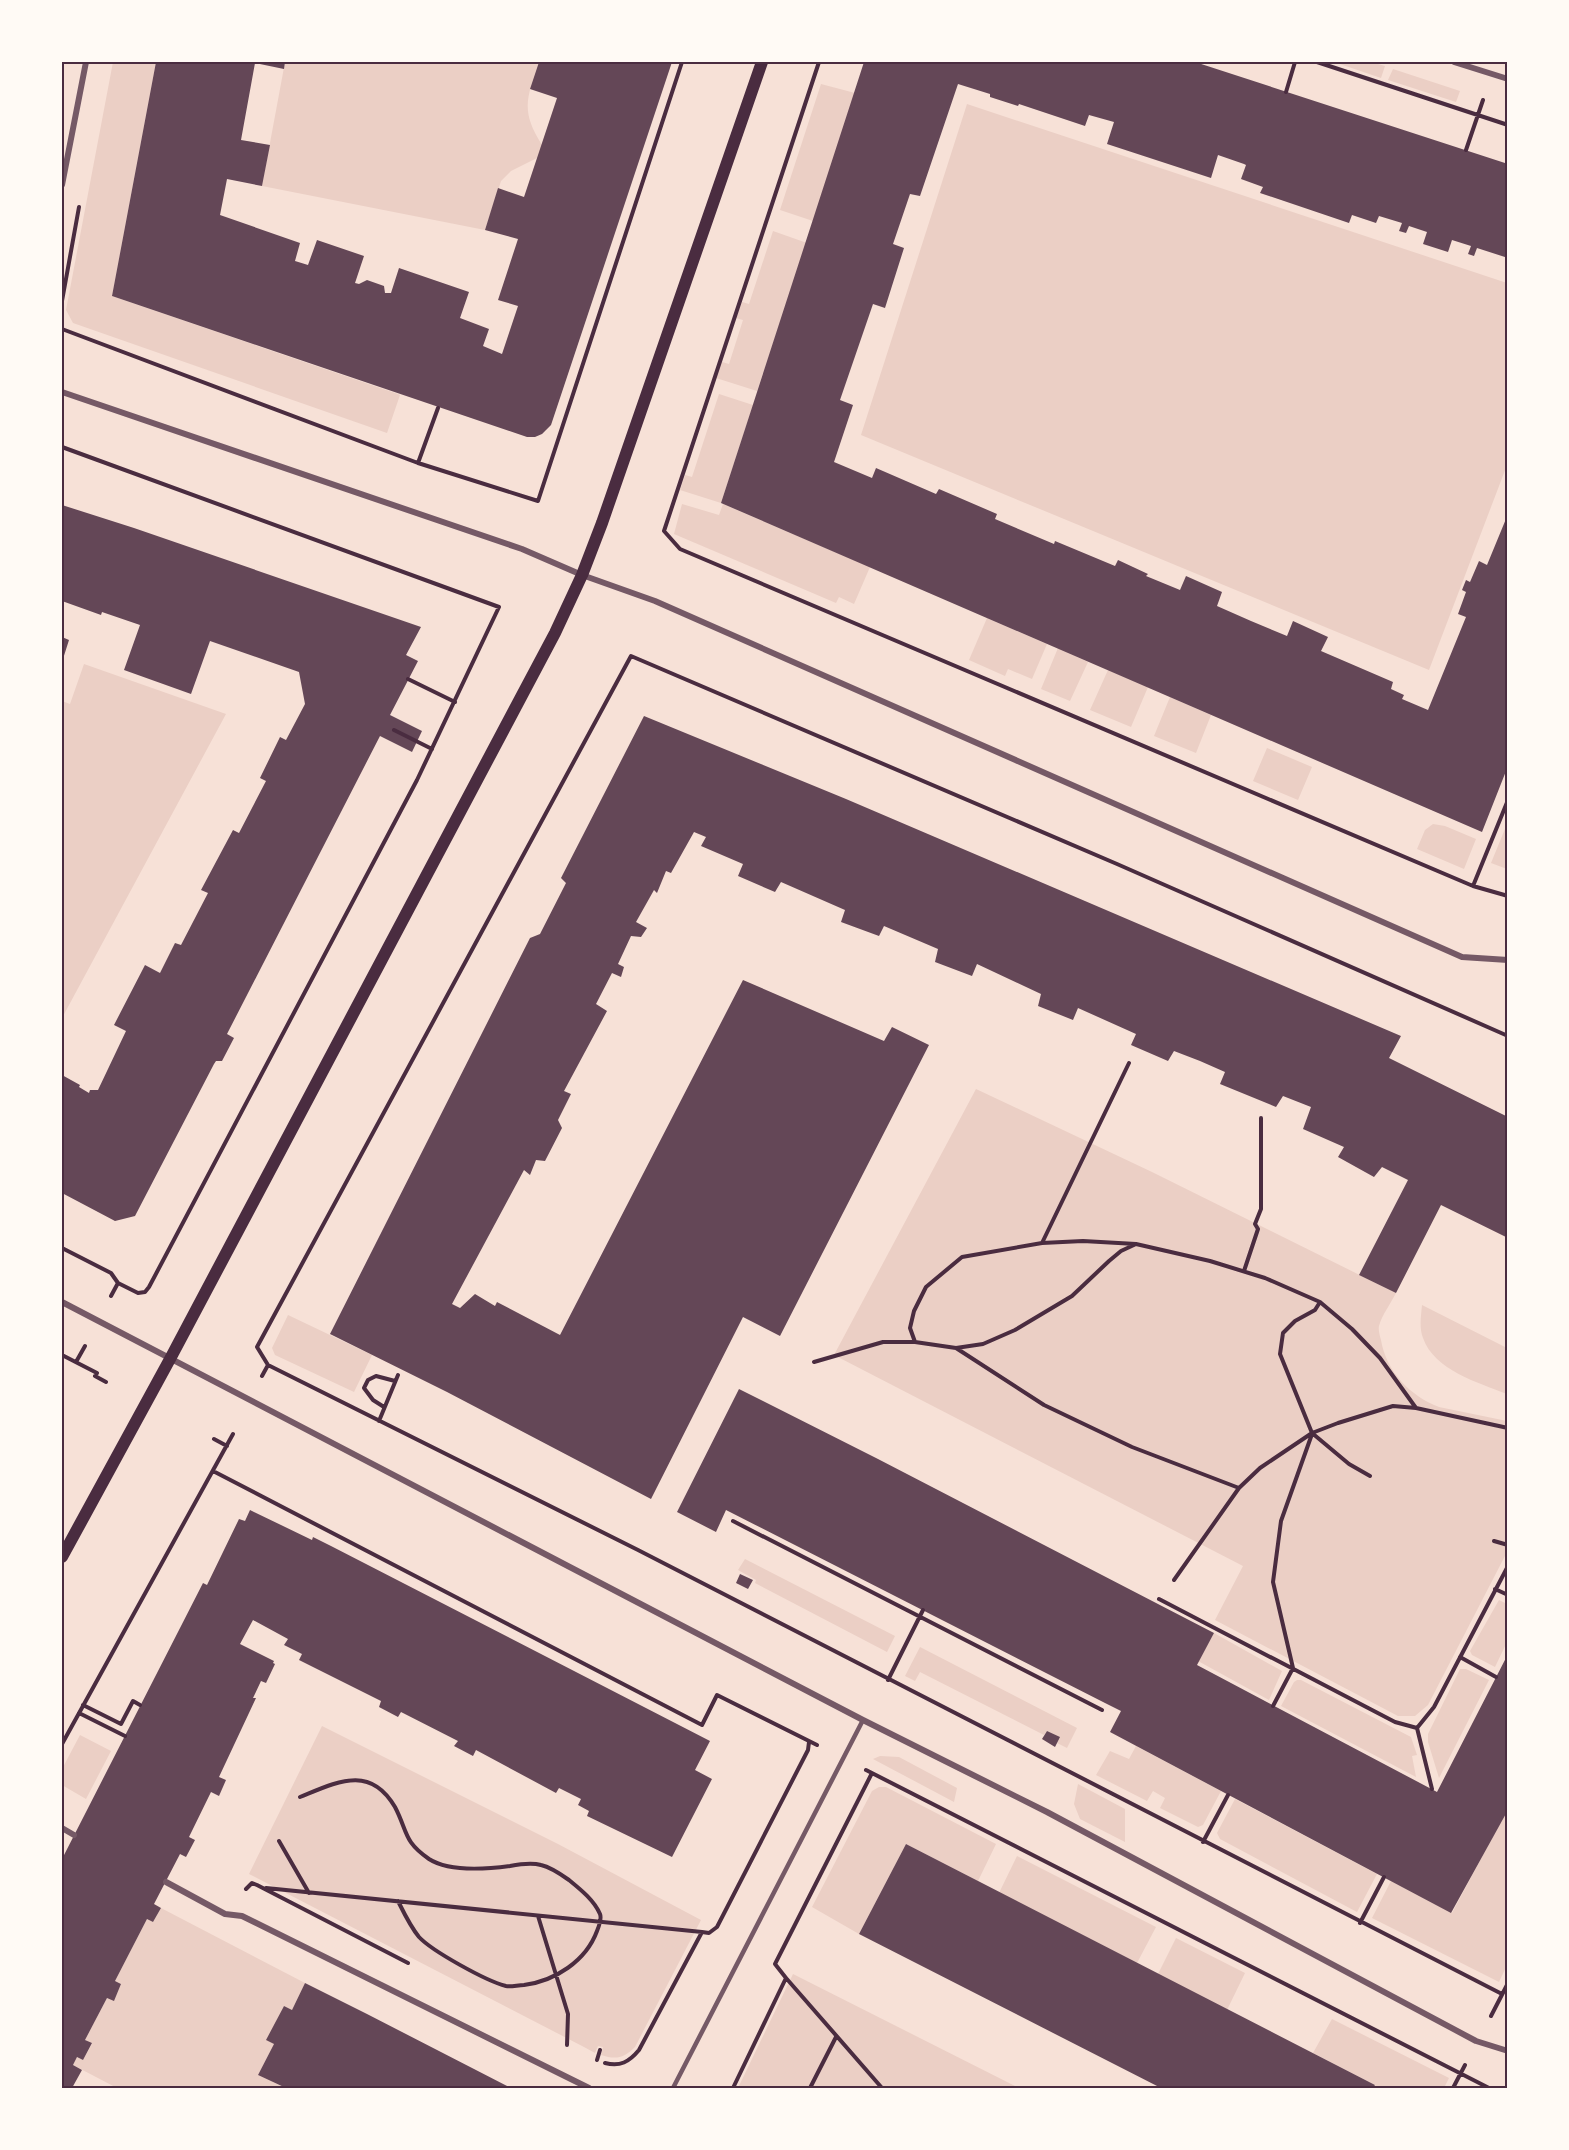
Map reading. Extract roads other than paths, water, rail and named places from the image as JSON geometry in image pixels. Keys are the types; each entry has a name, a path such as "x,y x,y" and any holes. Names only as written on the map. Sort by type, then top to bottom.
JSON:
{"main road":[{"path":"62,1557 170,1359 555,633 582,574 762,62"}],"street":[{"path":"62,185 86,62"},
{"path":"1454,62 1508,79"},
{"path":"62,392 522,549 655,602 1462,957 1508,960"},
{"path":"62,1302 863,1720 1047,1812 1476,2041 1508,2051"},
{"path":"62,1828 74,1835"},
{"path":"166,1882 225,1914 242,1916 589,2088"}],"lane":[{"path":"673,2088 863,1720"}]}
